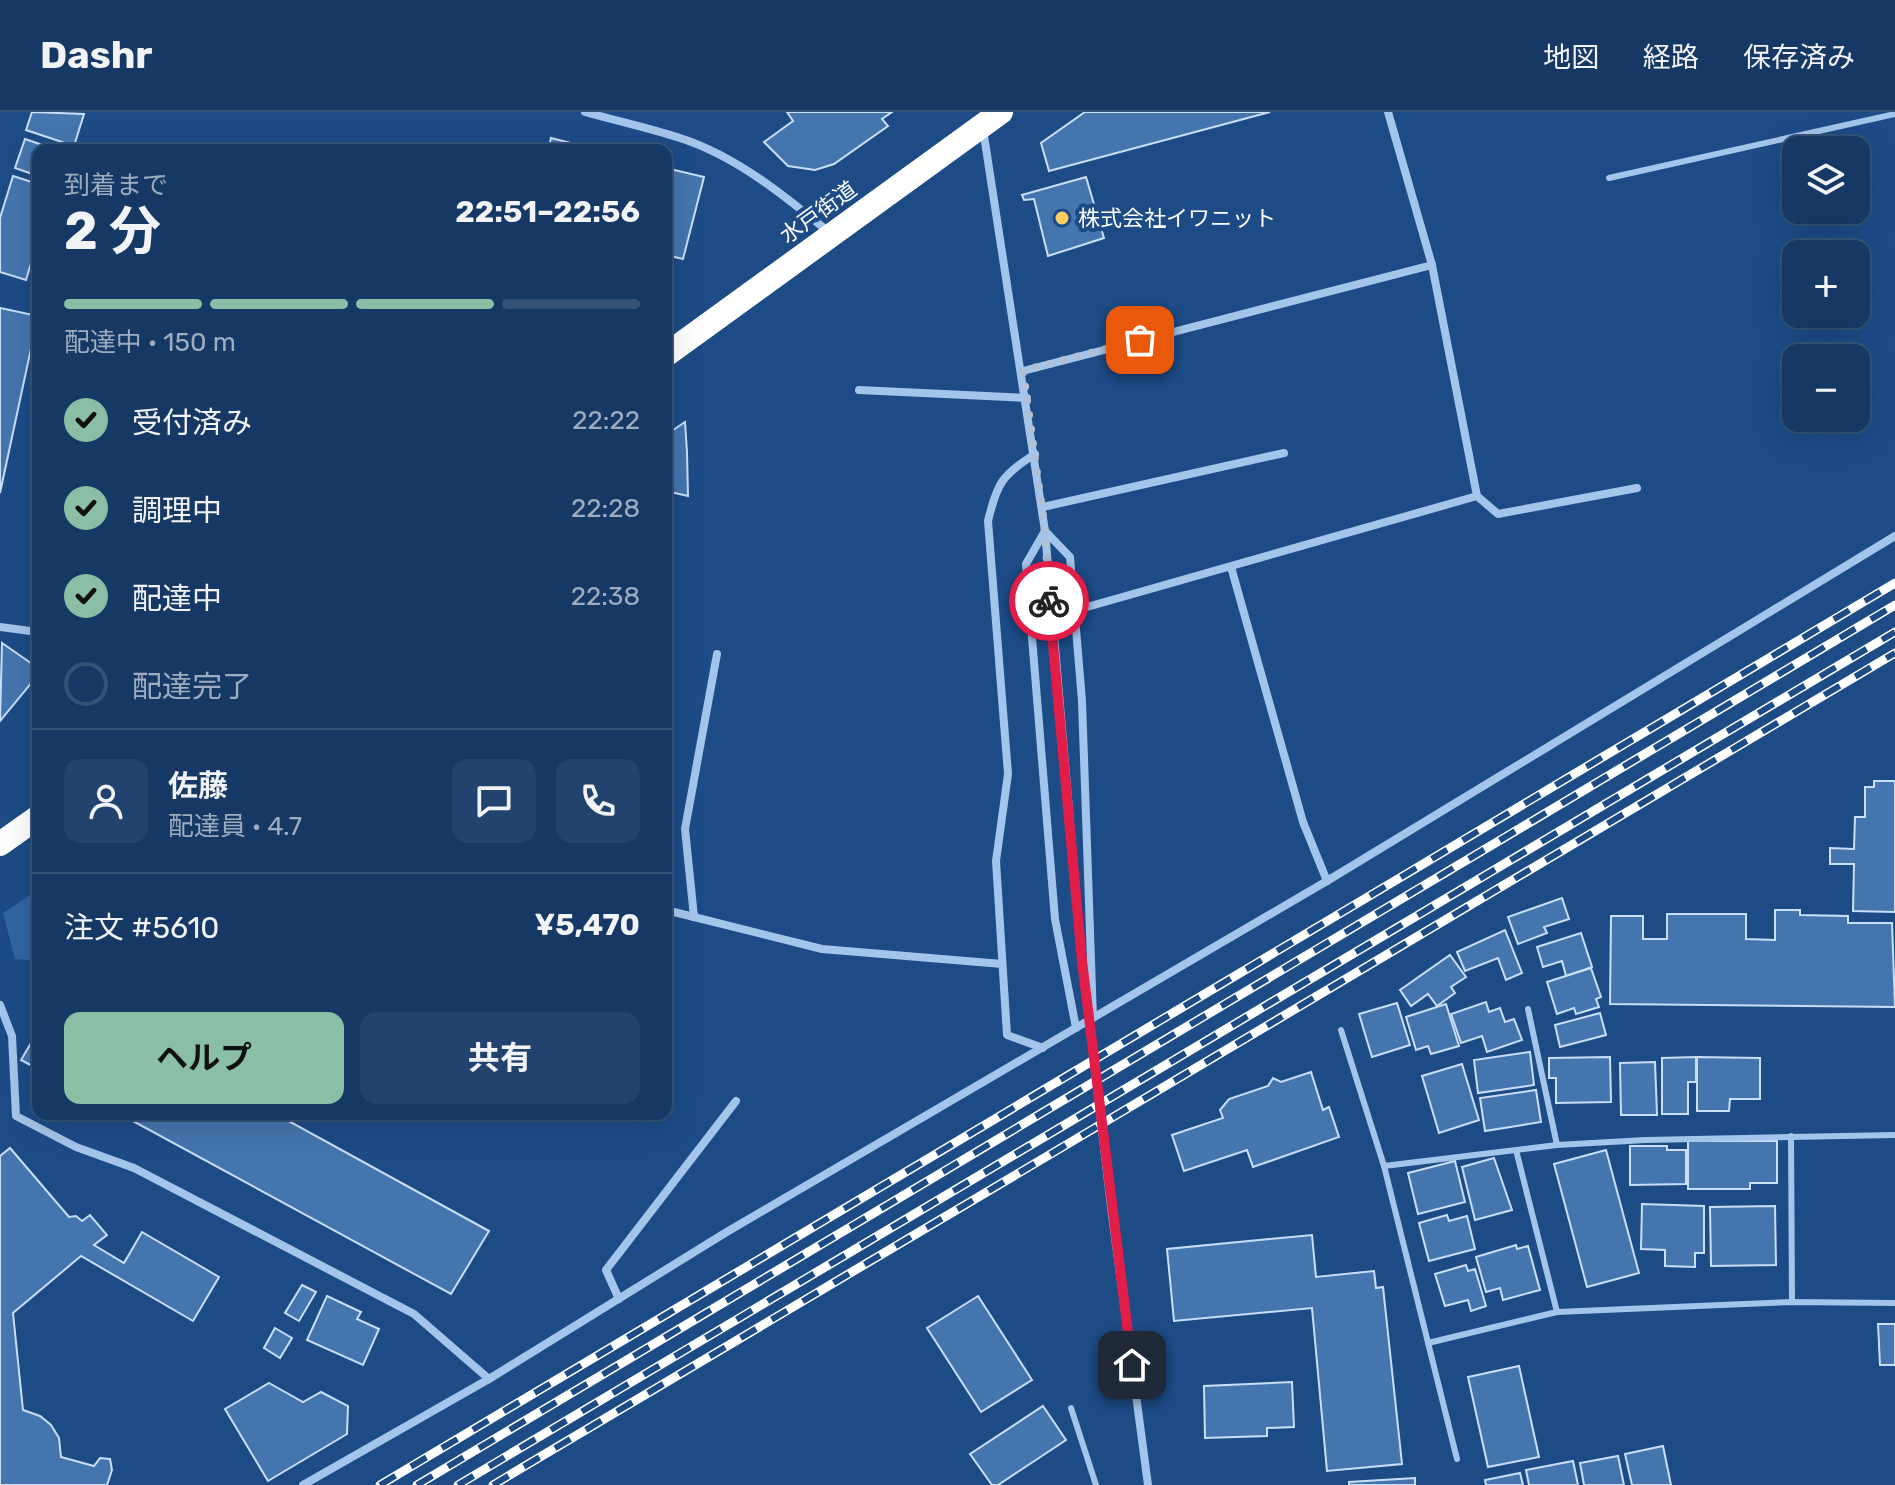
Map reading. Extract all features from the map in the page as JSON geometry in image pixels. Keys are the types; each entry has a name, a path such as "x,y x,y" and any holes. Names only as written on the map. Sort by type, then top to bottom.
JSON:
{"highway":[{"name":"水戸街道","path":"672,351 992,119"},
{"path":"0,844 32,821"}],"street":[{"path":"585,112 682,138 709,150 787,198 831,234"},
{"path":"1388,112 1432,265 1477,496 1498,514 1637,488"},
{"path":"992,119 990,185 1043,507 1045,563 1082,961 1148,1485"},
{"path":"1023,371 1432,265"},
{"path":"859,390 1027,398"},
{"path":"1043,507 1284,453"},
{"path":"1035,454 1007,472 994,497 988,521 1008,774 996,861 1007,1035 1043,1048"},
{"path":"1073,611 1477,496"},
{"path":"1045,531 1070,557 1082,701 1093,1018"},
{"path":"1045,531 1026,564 1055,919 1076,1028"},
{"path":"303,1485 489,1379 1327,881 1895,536"},
{"path":"1231,567 1303,822 1327,881"},
{"path":"0,627 32,631"},
{"path":"694,917 685,829 717,654"},
{"path":"672,912 822,949 1002,964"},
{"path":"0,1005 12,1036 16,1116 76,1147 134,1168 414,1314 489,1379"},
{"path":"619,1299 606,1270 736,1101"}],"lane":[{"path":"1609,178 1895,114"},
{"path":"1528,1009 1557,1145"},
{"path":"1341,1030 1384,1166 1457,1459"},
{"path":"1384,1166 1557,1145 1895,1135"},
{"path":"1791,1136 1792,1302"},
{"path":"1516,1150 1557,1312"},
{"path":"1428,1343 1557,1312 1792,1302 1895,1303"},
{"path":"1071,1408 1096,1485"}],"shaded area":[{"path":"32,894 32,960 15,959 3,913"}],"building":[{"path":"32,112 84,114 75,144 26,130"},
{"path":"787,112 892,112 882,119 888,126 834,164 815,170 788,166 764,142 793,121"},
{"path":"1085,112 1270,112 1049,171 1041,143"},
{"path":"551,138 574,144 550,144"},
{"path":"25,139 40,144 32,144 32,174 15,168"},
{"path":"672,169 704,177 683,259 672,256"},
{"path":"13,176 32,182 32,260 26,280 0,272 0,218"},
{"path":"1086,177 1104,238 1048,256 1034,199 1024,200 1022,195"},
{"path":"0,308 32,315 32,344 0,493"},
{"path":"685,422 688,496 672,492 672,431"},
{"path":"2,643 32,664 32,682 0,721"},
{"path":"1874,781 1895,781 1895,912 1853,911 1854,864 1830,864 1830,848 1854,849 1855,817 1865,817 1865,787 1874,787"},
{"path":"1562,898 1569,919 1544,927 1547,933 1518,944 1508,917"},
{"path":"1775,910 1800,910 1800,915 1848,916 1848,923 1892,923 1895,1007 1610,1004 1611,916 1643,916 1643,939 1667,939 1667,914 1746,914 1746,939 1775,940"},
{"path":"1505,930 1522,973 1506,980 1498,958 1465,971 1457,952"},
{"path":"1581,933 1592,967 1566,976 1562,961 1543,967 1537,947"},
{"path":"1450,955 1466,977 1451,987 1455,993 1437,1006 1428,994 1411,1006 1400,990"},
{"path":"1591,968 1601,997 1596,999 1599,1007 1576,1014 1574,1008 1557,1014 1547,982"},
{"path":"1486,1002 1489,1012 1500,1008 1505,1022 1514,1019 1522,1040 1487,1052 1482,1036 1461,1043 1451,1014"},
{"path":"1397,1003 1410,1045 1372,1057 1359,1014"},
{"path":"1446,1004 1459,1046 1431,1054 1428,1046 1416,1050 1406,1017"},
{"path":"1600,1013 1606,1035 1560,1047 1555,1025"},
{"path":"32,1041 32,1066 21,1060"},
{"path":"1530,1052 1534,1085 1478,1093 1474,1060"},
{"path":"1610,1057 1611,1102 1556,1103 1556,1078 1549,1078 1549,1058"},
{"path":"1696,1057 1696,1082 1688,1082 1688,1114 1662,1114 1662,1058"},
{"path":"1697,1057 1760,1058 1760,1099 1730,1099 1729,1111 1697,1111"},
{"path":"1655,1062 1657,1115 1621,1115 1620,1063"},
{"path":"1462,1064 1479,1120 1439,1133 1422,1076"},
{"path":"1311,1072 1323,1110 1329,1107 1339,1137 1253,1167 1247,1150 1184,1171 1172,1135 1223,1118 1220,1110 1229,1099 1268,1086 1273,1078 1281,1082"},
{"path":"1536,1090 1541,1122 1485,1131 1480,1098"},
{"path":"131,1120 287,1120 489,1231 451,1294"},
{"path":"1688,1141 1777,1141 1777,1183 1750,1183 1750,1189 1688,1189"},
{"path":"1630,1146 1667,1146 1667,1150 1686,1150 1686,1184 1630,1185"},
{"path":"10,1148 69,1217 76,1216 82,1221 90,1215 107,1235 94,1245 124,1263 142,1232 219,1277 193,1321 81,1256 13,1313 23,1410 40,1416 51,1425 59,1438 61,1457 94,1466 100,1458 110,1459 112,1470 107,1485 0,1485 0,1156"},
{"path":"1606,1150 1639,1273 1587,1287 1554,1164"},
{"path":"1494,1158 1512,1210 1475,1220 1462,1167"},
{"path":"1455,1161 1465,1202 1418,1214 1408,1173"},
{"path":"1642,1204 1704,1206 1704,1253 1695,1253 1695,1267 1665,1266 1665,1250 1641,1249"},
{"path":"1775,1206 1776,1265 1711,1266 1710,1207"},
{"path":"1447,1215 1449,1221 1467,1216 1475,1249 1429,1261 1419,1223"},
{"path":"1312,1235 1316,1277 1374,1271 1376,1288 1383,1287 1402,1464 1327,1471 1312,1308 1174,1321 1167,1249"},
{"path":"1516,1245 1517,1249 1528,1246 1540,1290 1503,1300 1500,1288 1486,1292 1476,1257"},
{"path":"1466,1265 1468,1271 1475,1269 1486,1306 1471,1311 1468,1300 1445,1306 1435,1274"},
{"path":"302,1285 316,1292 299,1321 285,1313"},
{"path":"327,1296 361,1312 357,1319 379,1329 363,1365 307,1340"},
{"path":"978,1296 1032,1380 981,1412 927,1328"},
{"path":"1878,1324 1895,1324 1895,1365 1880,1365"},
{"path":"275,1328 292,1338 280,1358 264,1348"},
{"path":"1519,1366 1539,1457 1488,1467 1468,1377"},
{"path":"1292,1382 1294,1427 1267,1428 1267,1436 1205,1438 1204,1386"},
{"path":"269,1383 303,1402 321,1392 348,1406 347,1434 268,1481 225,1409"},
{"path":"1043,1406 1066,1440 998,1485 992,1485 970,1454"},
{"path":"1663,1446 1671,1485 1632,1485 1625,1454"},
{"path":"1618,1456 1624,1485 1584,1485 1580,1463"},
{"path":"1573,1461 1578,1485 1529,1485 1526,1470"},
{"path":"1520,1473 1523,1485 1486,1485 1485,1480"},
{"path":"1415,1478 1415,1485 1349,1485 1349,1482"}],"railway":[{"path":"380,1485 1895,583"},
{"path":"417,1485 1895,605"},
{"path":"458,1485 1895,632"},
{"path":"493,1485 1895,653"}],"way so far":[{"path":"1049,601 1045,531 1023,371 1140,340"}],"place":[{"name":"株式会社イワニット","path":"1062,218"}],"route":[{"path":"1049,601 1082,961 1132,1365"}]}
